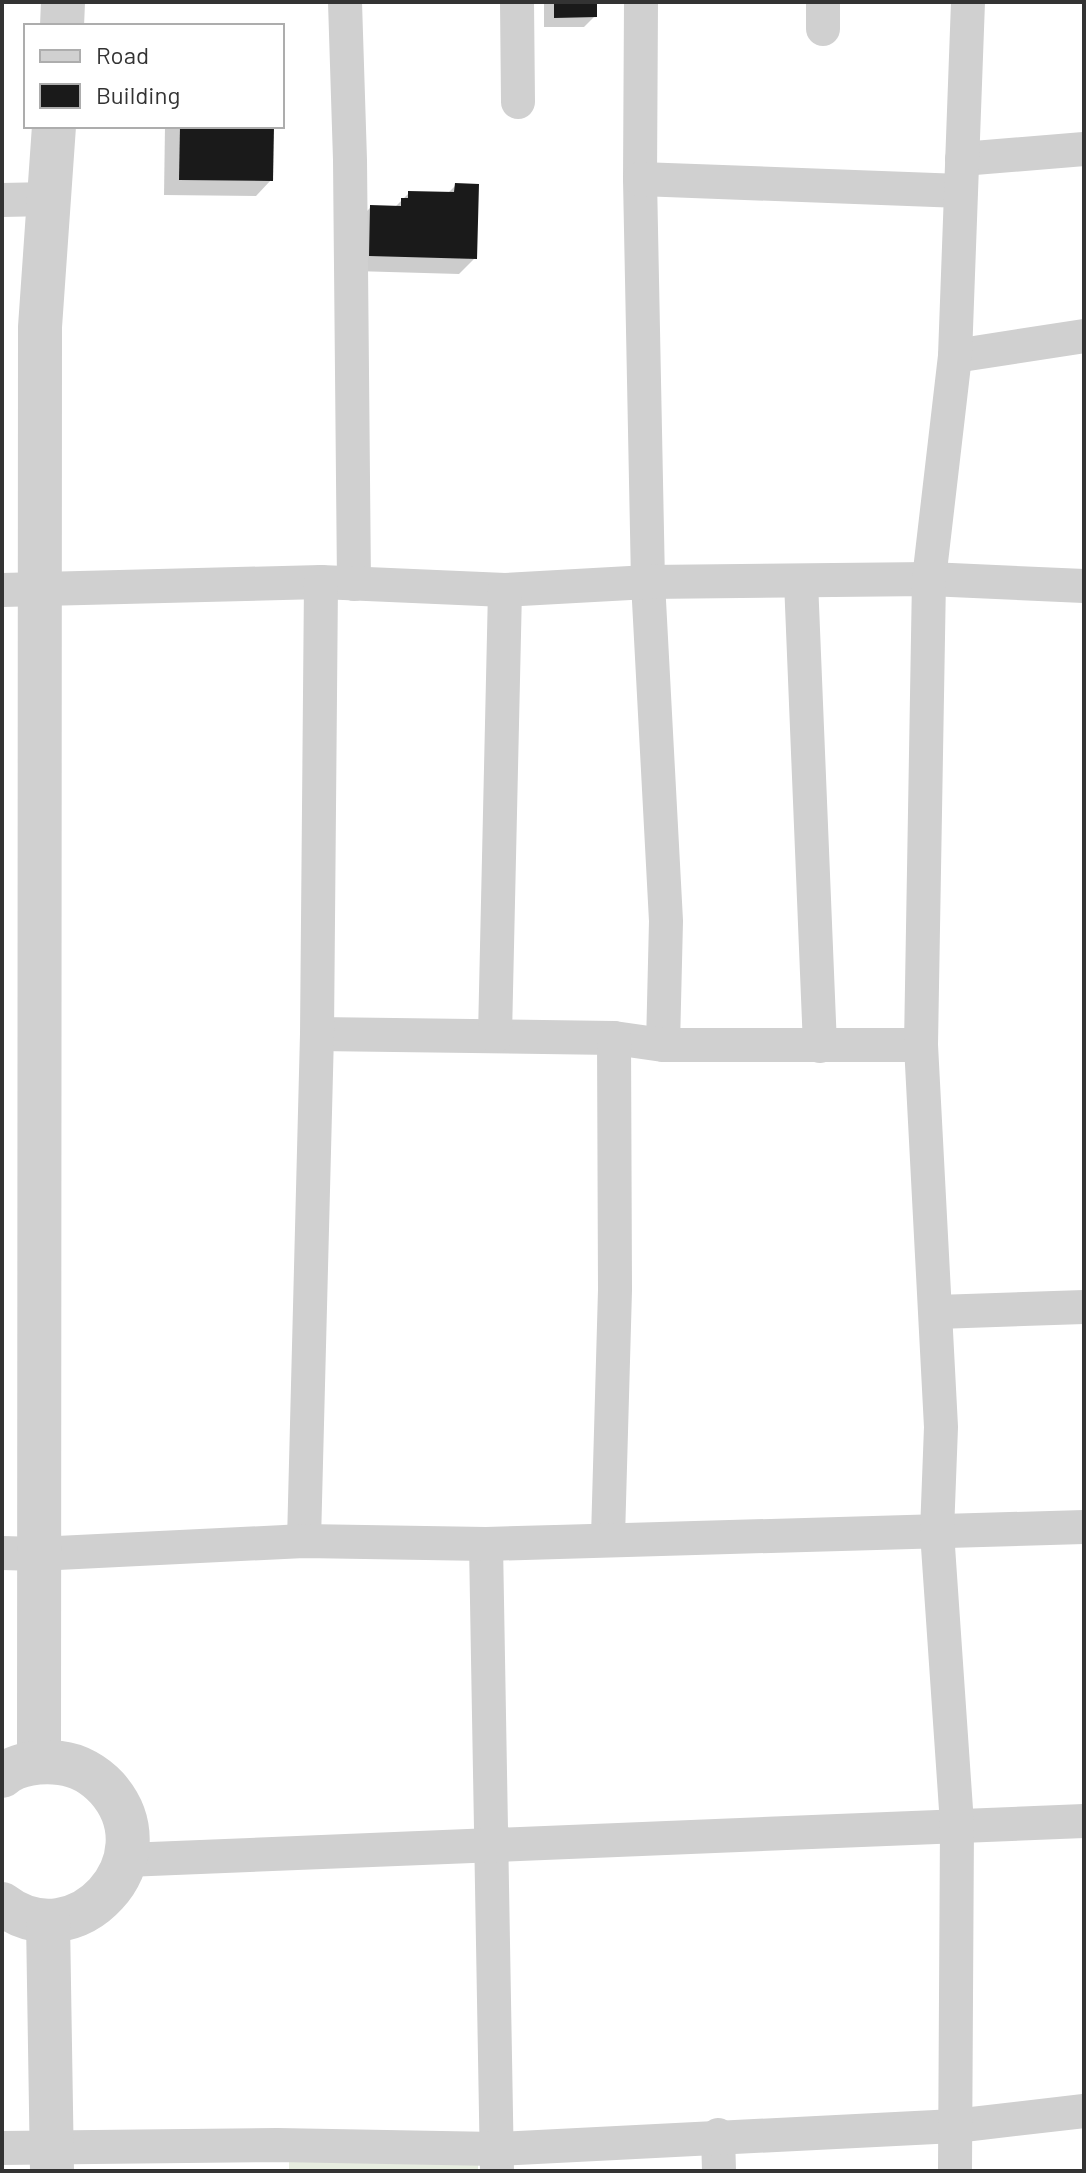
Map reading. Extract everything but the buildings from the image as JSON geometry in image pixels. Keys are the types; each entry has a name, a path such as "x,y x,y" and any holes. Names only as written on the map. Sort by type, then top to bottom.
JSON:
{"street":[{"path":"62,24 63,2"},
{"path":"304,1541 317,1034 338,583 345,2"},
{"path":"517,2 518,102"},
{"path":"641,2 640,179 648,582 666,921 663,1045"},
{"path":"955,2171 957,1824 937,1532 941,1427 921,1045 929,579 955,356 968,2"},
{"path":"2,1904 14,1913 48,1921 74,1916 98,1904 116,1884 126,1860 128,1829 118,1800 98,1778 70,1764 21,1769 20,590 54,128"},
{"path":"640,179 962,175 1084,149"},
{"path":"2,200 49,199"},
{"path":"955,356 1084,336"},
{"path":"20,590 338,583 505,590 648,582 929,579 1084,586"},
{"path":"801,581 820,1046"},
{"path":"495,1036 505,590"},
{"path":"317,1034 614,1038 663,1045 921,1045"},
{"path":"608,1538 615,1290 614,1038"},
{"path":"937,1312 1084,1307"},
{"path":"19,1554 304,1541 486,1544 608,1538 1084,1527"},
{"path":"486,1544 496,2160"},
{"path":"126,1860 1084,1821"},
{"path":"48,1921 51,2159"},
{"path":"2,2148 51,2159 496,2160 718,2135 955,2126 1084,2111"},
{"path":"718,2135 719,2171"}],"shaded area":[{"path":"289,2156 478,2163 478,2171 289,2171"}]}
